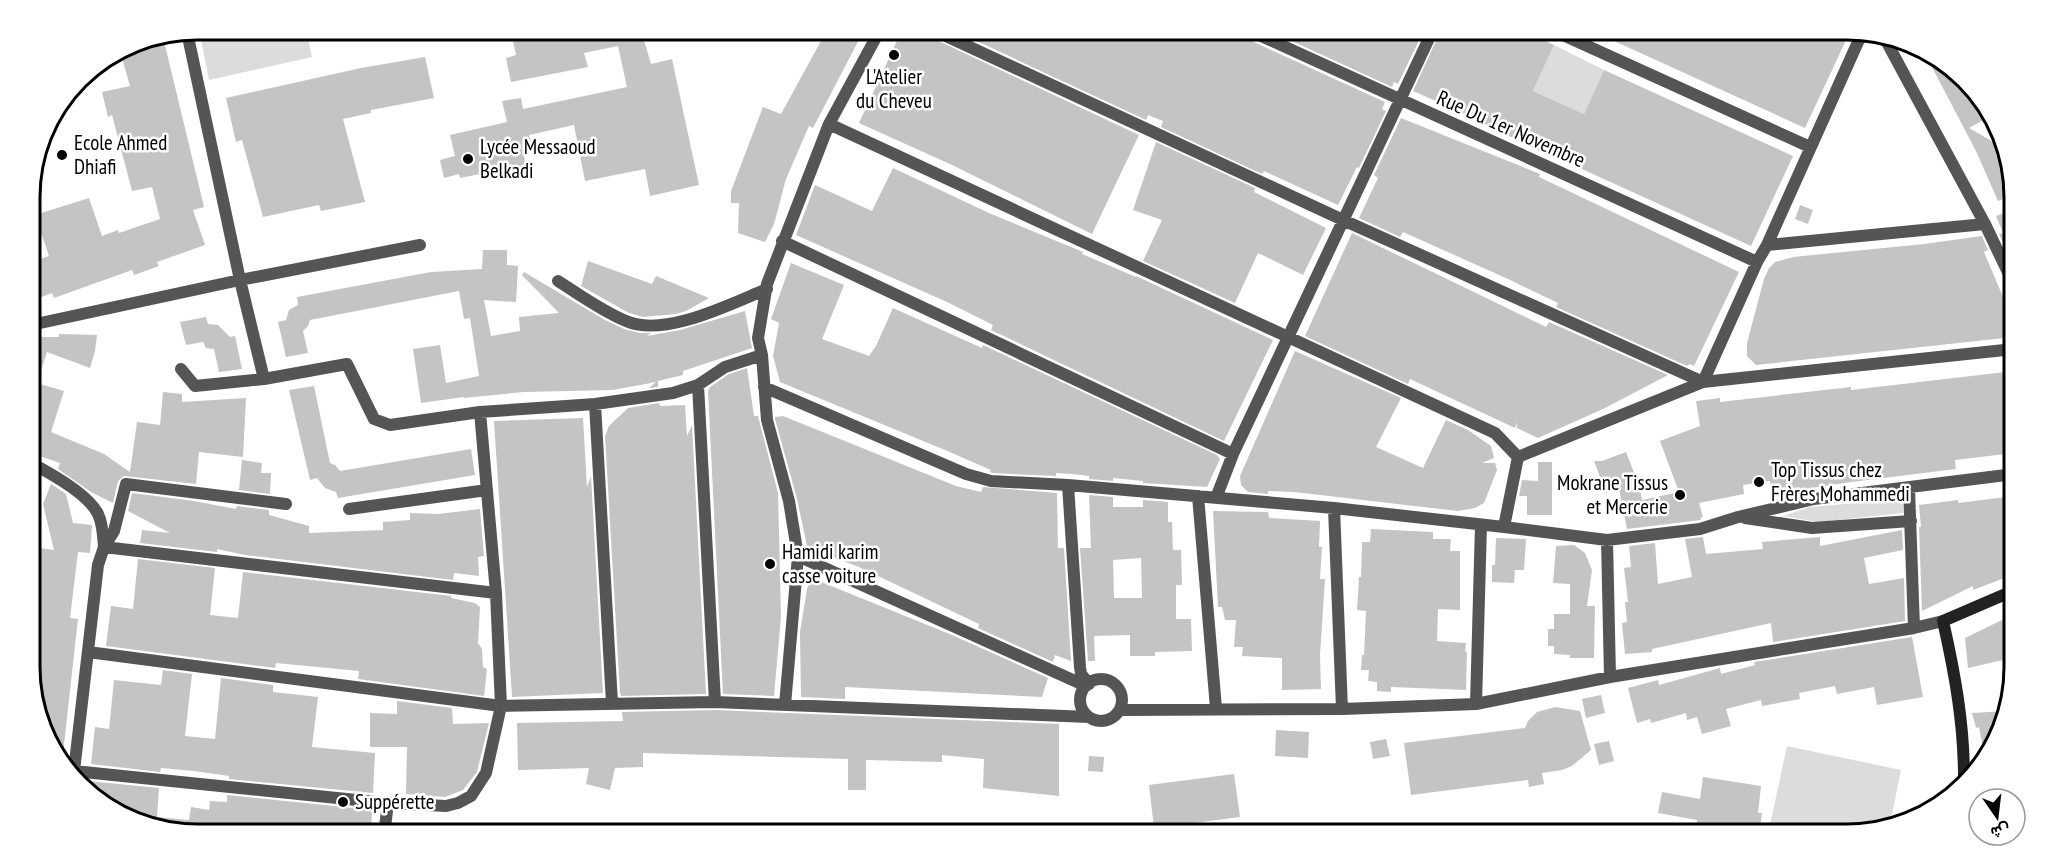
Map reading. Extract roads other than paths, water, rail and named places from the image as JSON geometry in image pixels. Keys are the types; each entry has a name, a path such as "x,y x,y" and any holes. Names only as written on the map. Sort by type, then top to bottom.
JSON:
{"street":[{"path":"785,705 798,556 789,501 767,420 762,355 758,338 767,289 783,241 829,124 875,40"},
{"path":"955,40 1343,220 1703,382"},
{"name":"Rue Du 1er Novembre","path":"1270,40 1757,262"},
{"path":"1216,498 1233,454 1428,40"},
{"path":"1574,40 1810,147"},
{"path":"189,41 240,280 264,379"},
{"path":"1703,382 1757,262 1767,245 1857,41"},
{"path":"1889,47 1985,224 2004,264"},
{"path":"829,124 1495,433 1518,457"},
{"path":"1767,245 1985,224"},
{"path":"783,241 1233,454"},
{"path":"41,323 240,280 420,245"},
{"path":"558,282 628,322 652,326 674,324 767,289"},
{"path":"1518,457 1703,382 2004,350"},
{"path":"181,369 195,386 264,379 347,364 374,420 390,425 480,412 595,404 673,393 698,385 725,367 762,355"},
{"path":"698,385 715,702"},
{"path":"764,387 966,474 991,481 1068,485 1334,508 1606,540 1700,529 1738,517 1814,499 2004,475"},
{"path":"595,404 612,703"},
{"path":"80,772 388,803 446,806 471,796 486,773 501,706 496,593 480,412"},
{"path":"1504,527 1518,457"},
{"path":"40,469 85,499 97,512 102,526 104,547"},
{"path":"75,765 98,565 104,547 114,531 126,484 286,504"},
{"path":"1068,485 1080,667 1088,685"},
{"path":"1910,488 1914,628"},
{"path":"349,509 487,490"},
{"path":"1198,496 1216,708"},
{"path":"1334,508 1342,709"},
{"path":"1738,517 1812,528 1911,521"},
{"path":"1476,704 1481,525"},
{"path":"1606,540 1610,676"},
{"path":"104,547 496,593"},
{"path":"798,556 1088,685"},
{"path":"1120,710 1342,709 1476,704 1610,676 1914,628 1943,621 2004,595"},
{"path":"1943,621 1957,682 1964,744 1964,773"},
{"path":"88,652 501,706 715,702 1089,717 1103,721 1110,720 1120,710 1122,695 1118,687 1104,680 1096,680 1088,685 1083,691 1081,702 1089,717"},
{"path":"385,824 388,803"}],"place":[{"name":"L'Atelier du Cheveu","path":"894,55"},
{"name":"Ecole Ahmed Dhiafi","path":"62,155"},
{"name":"Lycée Messaoud Belkadi","path":"468,159"},
{"name":"Top Tissus chez Frères Mohammedi","path":"1759,482"},
{"name":"Mokrane Tissus et Mercerie","path":"1680,495"},
{"name":"Hamidi karim casse voiture","path":"770,564"},
{"name":"Suppérette","path":"343,802"}]}
